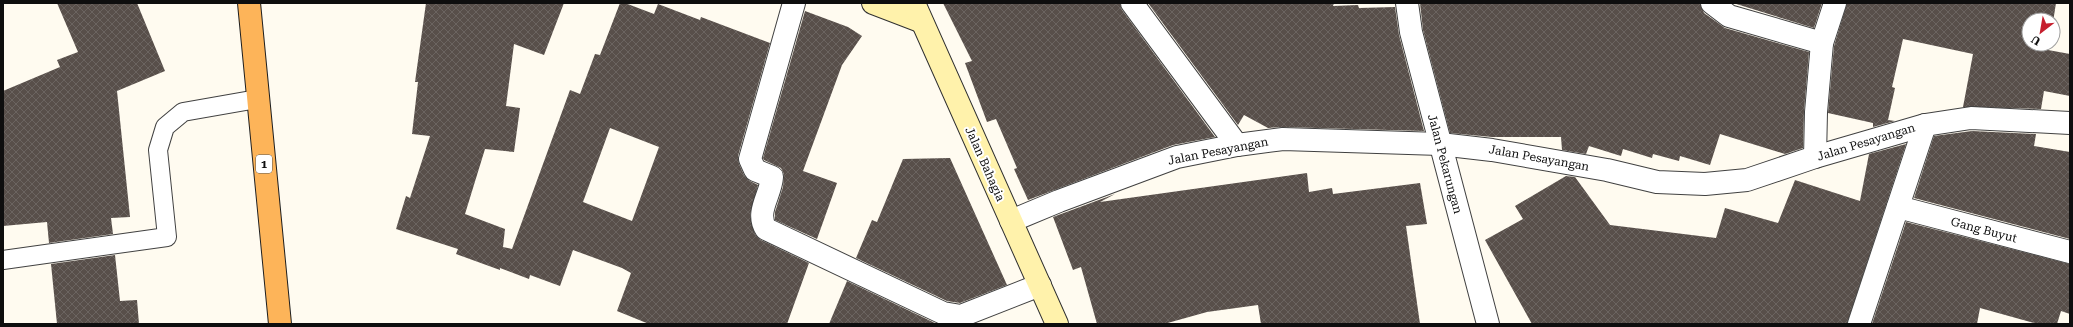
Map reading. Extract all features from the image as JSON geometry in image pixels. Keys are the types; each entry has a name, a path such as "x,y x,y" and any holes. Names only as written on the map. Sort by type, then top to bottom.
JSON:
{"highway":[{"name":"1","path":"249,3 257,99 280,324"}],"main road":[{"path":"873,3 917,12"},
{"name":"Jalan Bahagia","path":"917,12 1057,324"}],"street":[{"path":"794,3 750,159 755,170 772,177 761,215 761,222 766,229 943,313 961,316 1040,285"},
{"path":"1132,3 1237,145"},
{"name":"Jalan Pekarungan","path":"1407,3 1411,32 1488,324"},
{"path":"1712,3 1729,16 1822,43"},
{"path":"1816,157 1816,112 1822,43 1835,3"},
{"name":"Jalan Pesayangan","path":"1011,221 1059,201 1177,157 1237,145 1283,139 1440,144 1492,150 1600,169 1657,182 1705,184 1748,180 1816,157 1925,125 1971,118 2070,122"},
{"path":"1858,324 1925,125"},
{"name":"Gang Buyut","path":"1898,207 2070,252"}],"lane":[{"path":"3,260 167,237 158,150 165,127 183,112 257,99"}],"building":[{"path":"57,3 137,3 165,71 117,91 130,217 111,218 113,234 49,243 47,222 3,226 3,91 60,67 57,60 78,52"},
{"path":"426,3 564,3 544,55 514,44 506,106 520,108 514,152 485,149 465,214 505,229 503,247 512,249 570,90 580,94 595,54 600,55 620,3 625,3 654,14 658,4 700,20 701,17 770,43 738,156 739,164 744,175 750,181 758,185 750,215 755,234 761,240 809,263 787,324 649,324 617,311 631,273 622,268 573,250 560,286 530,275 529,279 500,268 500,270 456,254 458,249 396,229 406,196 410,198 430,136 412,134 418,82 415,82","holes":["610,128 659,147 632,221 583,202"]},
{"path":"943,3 1120,3 1122,10 1215,137 1173,145 1028,200 1014,169 1017,168 996,119 987,122 965,63 972,61"},
{"path":"1148,3 1334,3 1333,6 1358,5 1359,8 1395,7 1399,35 1424,131 1283,127 1268,128 1244,115 1238,125"},
{"path":"1420,3 1700,3 1704,13 1725,28 1809,52 1804,111 1803,148 1785,154 1720,134 1710,165 1680,156 1679,161 1653,154 1652,158 1623,149 1621,156 1589,146 1586,154 1562,150 1561,137 1492,137 1450,133 1423,30"},
{"path":"1733,3 1822,3 1814,28"},
{"path":"1847,3 2056,3 2055,12 2021,12 2021,52 2059,52 2070,54 2070,96 2044,91 2041,109 1963,107 1973,54 1903,39 1892,87 1895,88 1888,120 1895,121 1873,127 1873,123 1828,113 1834,46"},
{"path":"805,11 848,27 862,36 842,65 803,171 837,183 817,239 775,220 775,212 783,187 784,174 781,168 764,160 763,158"},
{"path":"1972,131 2036,134 2034,146 2070,152 2070,239 1914,198 1934,136"},
{"path":"1906,144 1847,324 1532,324 1485,240 1523,219 1515,206 1566,176 1575,177 1610,225 1716,238 1725,208 1778,223 1795,180 1860,201 1869,154"},
{"path":"950,158 1007,285 960,303 947,301 856,258 872,220 877,222 903,159"},
{"path":"1307,173 1309,192 1332,188 1333,194 1420,183 1427,224 1406,226 1420,324 1261,324 1258,305 1207,312 1164,324 1097,324 1081,267 1073,270 1053,217 1115,194 1100,202"},
{"path":"1906,222 2070,264 2070,314 2061,311 2057,324 2038,324 1980,308 1977,324 1872,324"},
{"path":"115,255 120,301 137,300 139,324 57,324 51,264"},
{"path":"847,281 937,324 829,324"}]}
